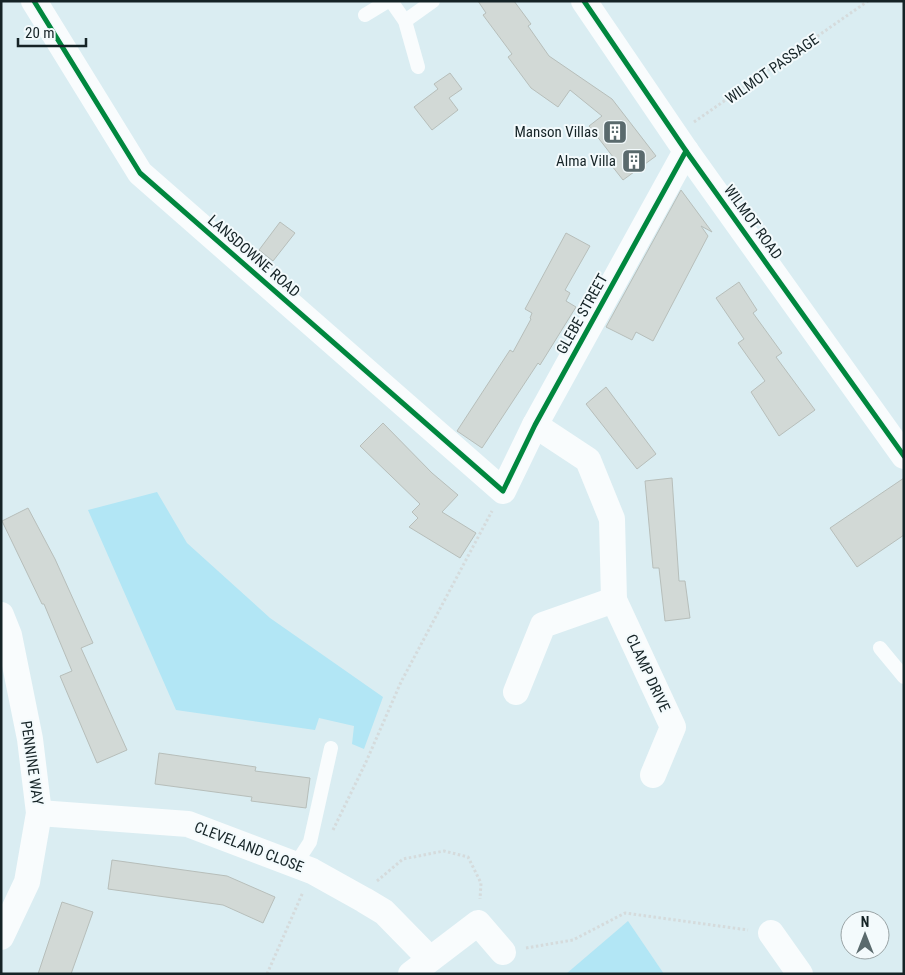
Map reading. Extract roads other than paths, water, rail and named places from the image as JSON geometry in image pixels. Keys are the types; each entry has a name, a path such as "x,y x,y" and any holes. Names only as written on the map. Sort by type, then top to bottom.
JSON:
{"street":[{"name":"LANSDOWNE ROAD","path":"34,1 140,173 502,491"},
{"name":"WILMOT ROAD","path":"584,1 680,142 904,456"},
{"name":"GLEBE STREET","path":"502,491 680,142"},
{"name":"CLAMP DRIVE","path":"534,425 588,460 612,519 614,600 673,727 652,775"},
{"path":"516,692 543,625 614,600"},
{"name":"PENNINE WAY","path":"1,937 27,882 39,812 30,739 9,635 2,618"},
{"name":"CLEVELAND CLOSE","path":"39,812 188,824 303,868 384,912 420,966 478,923 503,952"},
{"path":"771,933 800,974"}],"lane":[{"path":"365,16 390,1 405,22 418,68"},
{"path":"405,22 433,1"},
{"path":"880,648 904,677"},
{"path":"303,868 332,748"}],"place":[{"name":"Manson Villas","path":"615,132"},
{"name":"Alma Villa","path":"634,161"}]}
